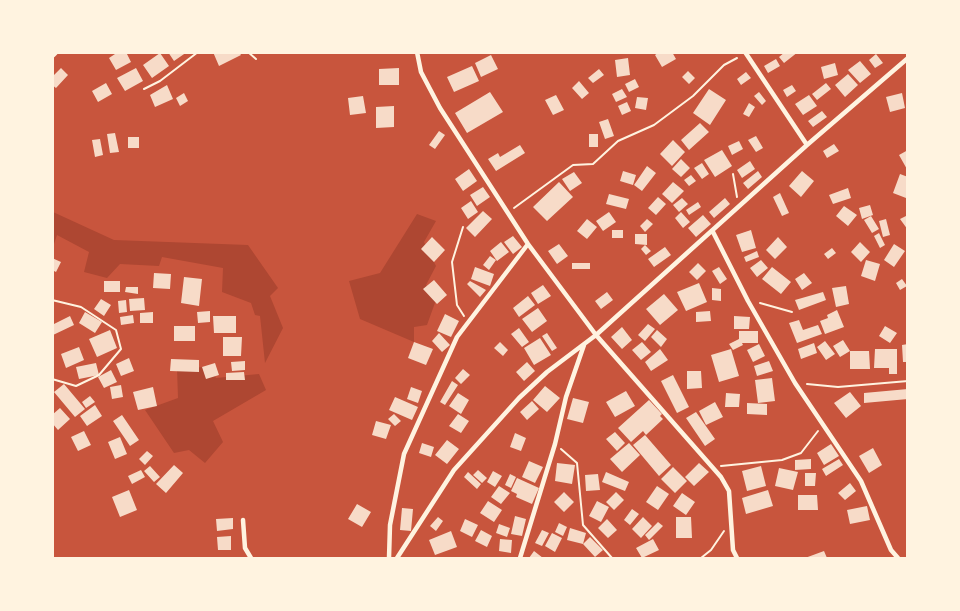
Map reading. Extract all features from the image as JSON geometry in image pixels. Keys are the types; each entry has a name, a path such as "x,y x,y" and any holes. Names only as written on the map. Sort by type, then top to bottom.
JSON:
{"street":[{"path":"417,52 421,72 440,108 528,244 596,335 713,467 729,491 733,550 737,558"},
{"path":"745,53 807,145"},
{"path":"397,558 454,470 489,429 547,372 596,335 908,58"},
{"path":"713,232 748,301 795,383 861,481 891,550 898,558"},
{"path":"389,558 390,525 404,454 457,337 528,244"},
{"path":"520,558 555,444 566,397 584,345"},
{"path":"243,520 245,548 251,558"}],"path":[{"path":"144,89 160,81 198,52"},
{"path":"248,52 256,59"},
{"path":"508,213 573,165 593,164 618,141 654,125 693,96 724,65 745,53"},
{"path":"733,174 739,208"},
{"path":"463,226 453,262 457,305 468,323"},
{"path":"52,300 81,307 116,330 121,349 99,375 76,386 52,379"},
{"path":"748,301 792,312"},
{"path":"795,383 838,387 908,381"},
{"path":"713,467 782,460 801,453 823,423"},
{"path":"555,444 577,463 583,525 612,558"},
{"path":"701,558 711,550 731,522"}],"shaded area":[{"path":"53,212 114,240 248,245 278,288 270,296 283,328 265,363 260,316 255,315 251,303 222,292 223,268 162,257 159,266 120,264 107,278 84,272 89,252 57,235 53,247"},
{"path":"417,214 436,221 424,242 436,266 426,285 436,300 427,325 414,327 414,342 360,319 349,281 380,273"},
{"path":"210,367 216,378 259,374 266,390 213,421 223,442 205,463 189,450 174,453 145,410 178,398 177,368"}],"building":[{"path":"118,52 126,52 131,62 116,70 109,58"},
{"path":"168,52 187,52 174,61"},
{"path":"213,52 239,52 241,55 219,66"},
{"path":"659,52 672,52 676,59 662,67 655,55"},
{"path":"785,52 798,52 784,63 779,57"},
{"path":"160,53 169,66 152,78 143,65"},
{"path":"876,54 883,63 875,68 869,60"},
{"path":"491,55 498,69 481,77 475,63"},
{"path":"628,58 630,75 617,77 615,60"},
{"path":"776,59 780,66 768,73 764,66"},
{"path":"860,61 871,74 860,83 848,70"},
{"path":"835,63 838,75 824,79 821,67"},
{"path":"472,66 479,81 454,92 447,77"},
{"path":"61,68 68,75 56,88 52,85 52,77"},
{"path":"136,68 143,81 125,91 117,78"},
{"path":"399,68 399,85 379,85 379,69"},
{"path":"599,69 604,75 593,83 588,78"},
{"path":"688,71 695,78 689,84 682,77"},
{"path":"746,72 751,78 741,85 737,79"},
{"path":"848,74 858,85 845,97 835,85"},
{"path":"635,79 639,87 629,92 625,84"},
{"path":"579,81 589,93 582,99 572,88"},
{"path":"106,83 112,94 98,102 92,91"},
{"path":"826,83 831,89 817,100 812,94"},
{"path":"167,85 173,99 155,107 150,95"},
{"path":"792,85 796,91 787,97 783,90"},
{"path":"622,89 627,97 616,102 612,94"},
{"path":"709,89 726,100 710,125 693,113"},
{"path":"490,92 503,112 467,133 455,113"},
{"path":"759,92 766,101 762,105 754,96"},
{"path":"184,93 188,101 180,106 176,98"},
{"path":"902,93 905,108 890,112 886,97"},
{"path":"556,95 564,110 553,115 545,100"},
{"path":"809,95 817,106 803,115 795,104"},
{"path":"363,96 366,113 350,115 348,98"},
{"path":"637,97 648,98 646,110 635,108"},
{"path":"627,102 631,111 622,115 618,106"},
{"path":"749,103 755,107 749,117 743,114"},
{"path":"394,106 394,127 376,128 376,107"},
{"path":"822,111 827,117 813,127 808,121"},
{"path":"608,119 614,136 605,139 599,122"},
{"path":"700,123 709,132 689,150 681,140"},
{"path":"439,131 445,135 435,149 429,145"},
{"path":"115,133 119,152 110,153 107,134"},
{"path":"589,134 598,134 598,147 589,147"},
{"path":"756,136 763,148 756,152 748,140"},
{"path":"128,137 139,137 139,148 128,148"},
{"path":"100,139 103,155 95,157 92,140"},
{"path":"673,140 685,152 672,166 660,154"},
{"path":"739,141 743,149 732,155 728,146"},
{"path":"834,144 839,151 827,158 823,151"},
{"path":"520,145 525,153 496,171 488,159 498,153 500,157"},
{"path":"722,150 732,166 715,177 704,160"},
{"path":"908,150 908,171 899,155"},
{"path":"681,159 690,168 681,177 672,169"},
{"path":"750,161 755,169 742,178 737,170"},
{"path":"702,163 709,174 702,179 694,168"},
{"path":"647,166 656,173 642,191 634,185"},
{"path":"469,169 477,181 463,191 455,179"},
{"path":"623,171 636,175 633,185 620,181"},
{"path":"758,171 762,177 748,189 743,183"},
{"path":"802,171 814,181 801,197 789,186"},
{"path":"574,172 582,183 570,191 562,179"},
{"path":"900,174 908,177 906,198 893,193"},
{"path":"691,175 696,181 689,186 684,180"},
{"path":"559,182 573,197 547,221 533,207"},
{"path":"673,182 684,191 672,203 662,194"},
{"path":"483,187 490,197 477,206 470,195"},
{"path":"848,188 851,198 833,204 829,195"},
{"path":"780,193 789,213 782,216 773,197"},
{"path":"609,194 629,199 626,209 606,204"},
{"path":"658,197 666,204 656,215 648,208"},
{"path":"682,198 688,204 679,212 673,205"},
{"path":"725,198 730,204 714,218 709,212"},
{"path":"471,201 478,212 468,219 461,208"},
{"path":"698,202 701,207 689,215 686,210"},
{"path":"870,205 873,215 862,219 859,208"},
{"path":"844,206 857,215 848,226 836,216"},
{"path":"483,211 492,219 475,237 466,228"},
{"path":"609,212 616,222 603,231 596,221"},
{"path":"681,212 690,222 683,228 675,218"},
{"path":"703,215 711,224 696,237 688,228"},
{"path":"908,215 908,230 900,219"},
{"path":"871,216 879,229 872,233 864,220"},
{"path":"587,219 597,227 587,239 577,231"},
{"path":"647,219 653,224 645,232 640,226"},
{"path":"886,219 890,235 883,237 879,221"},
{"path":"612,230 623,230 623,238 612,238"},
{"path":"751,230 756,248 742,252 736,235"},
{"path":"879,233 885,245 880,248 874,236"},
{"path":"635,234 647,234 647,245 635,244"},
{"path":"513,236 522,247 513,254 504,242"},
{"path":"432,237 445,250 434,262 421,249"},
{"path":"778,237 787,247 775,259 766,250"},
{"path":"501,242 509,252 497,261 490,251"},
{"path":"860,242 870,252 861,262 851,252"},
{"path":"559,244 568,256 557,264 548,251"},
{"path":"894,244 905,251 894,267 884,260"},
{"path":"645,245 651,251 646,255 641,249"},
{"path":"665,247 671,255 654,267 648,259"},
{"path":"832,248 836,253 828,259 824,254"},
{"path":"757,251 759,257 746,262 744,257"},
{"path":"490,256 496,260 489,270 483,265"},
{"path":"52,258 61,262 56,272 52,270"},
{"path":"761,260 768,268 757,277 750,268"},
{"path":"866,260 880,264 875,281 861,276"},
{"path":"572,263 590,263 590,269 572,269"},
{"path":"698,263 706,271 697,280 689,272"},
{"path":"475,267 494,274 490,286 471,279"},
{"path":"719,267 727,279 720,284 712,271"},
{"path":"772,267 791,282 781,294 762,279"},
{"path":"154,273 171,274 170,289 153,288"},
{"path":"804,273 812,283 802,290 795,279"},
{"path":"184,277 202,279 199,306 181,303"},
{"path":"902,279 907,286 900,290 896,283"},
{"path":"434,280 447,295 437,304 423,289"},
{"path":"104,281 120,281 120,292 104,292"},
{"path":"470,281 486,290 480,297 467,284"},
{"path":"699,283 707,302 686,311 677,292"},
{"path":"543,285 551,296 538,304 531,293"},
{"path":"846,286 849,304 836,307 832,288"},
{"path":"126,287 138,287 138,294 125,292"},
{"path":"712,288 721,289 721,301 712,300"},
{"path":"607,292 613,300 601,309 595,301"},
{"path":"823,292 826,300 799,310 795,300"},
{"path":"664,294 678,310 660,325 646,309"},
{"path":"528,296 535,305 519,317 513,308"},
{"path":"144,298 145,310 130,311 129,299"},
{"path":"101,299 111,305 104,316 94,309"},
{"path":"126,300 127,312 119,313 118,301"},
{"path":"538,308 547,321 532,332 522,319"},
{"path":"837,310 844,327 825,334 820,321"},
{"path":"210,311 210,322 198,323 197,312"},
{"path":"710,311 711,321 696,322 696,312"},
{"path":"85,312 102,322 95,333 79,323"},
{"path":"153,312 153,323 140,323 140,313"},
{"path":"445,314 459,321 451,337 437,331"},
{"path":"133,315 134,323 121,325 120,317"},
{"path":"70,316 74,325 53,335 52,325"},
{"path":"213,316 236,316 236,333 214,333"},
{"path":"734,316 750,317 749,329 734,329"},
{"path":"799,320 803,330 818,325 822,334 797,343 789,323"},
{"path":"648,324 655,329 645,341 638,335"},
{"path":"174,326 195,326 195,341 174,341"},
{"path":"885,326 897,333 890,343 879,336"},
{"path":"622,327 632,340 622,349 611,337"},
{"path":"519,328 529,342 522,347 511,334"},
{"path":"110,330 117,348 97,357 89,339"},
{"path":"657,330 667,339 661,347 651,337"},
{"path":"739,331 758,331 758,343 742,343 743,345 733,350 729,344 739,339"},
{"path":"439,333 450,345 442,352 432,341"},
{"path":"547,333 557,348 552,351 542,336"},
{"path":"223,337 242,337 241,356 223,356"},
{"path":"540,338 551,355 534,365 524,348"},
{"path":"843,340 850,351 840,357 833,346"},
{"path":"825,341 835,354 826,360 817,347"},
{"path":"414,342 433,349 426,365 408,358"},
{"path":"500,342 508,350 503,356 494,348"},
{"path":"642,342 651,352 641,360 632,350"},
{"path":"814,343 817,353 801,359 798,349"},
{"path":"759,344 765,356 753,362 747,350"},
{"path":"908,344 908,362 903,362 902,345"},
{"path":"79,347 84,360 66,368 61,354"},
{"path":"660,349 668,360 651,371 645,362"},
{"path":"731,349 739,376 719,382 711,355"},
{"path":"875,349 897,349 897,374 889,374 889,368 874,368"},
{"path":"850,351 869,351 870,369 850,369"},
{"path":"129,358 134,371 121,376 116,364"},
{"path":"171,359 199,360 199,372 170,371"},
{"path":"245,361 245,370 232,371 231,362"},
{"path":"769,361 773,371 757,376 754,366"},
{"path":"527,362 535,371 524,381 516,372"},
{"path":"96,363 99,375 79,379 76,367"},
{"path":"215,363 219,375 206,379 202,367"},
{"path":"463,369 470,375 461,384 455,378"},
{"path":"111,370 117,382 104,388 98,377"},
{"path":"687,371 701,371 702,388 687,389"},
{"path":"244,372 245,380 226,380 226,373"},
{"path":"673,375 689,407 677,413 661,381"},
{"path":"772,378 775,401 758,403 755,380"},
{"path":"452,381 458,385 445,405 440,402"},
{"path":"64,384 85,409 75,417 54,392"},
{"path":"121,385 123,397 112,399 110,387"},
{"path":"545,386 560,398 547,412 533,400"},
{"path":"153,387 157,406 138,410 133,392"},
{"path":"411,387 422,391 418,403 407,399"},
{"path":"908,389 908,399 864,403 864,393"},
{"path":"626,391 635,406 615,417 606,402"},
{"path":"850,392 861,406 846,418 834,403"},
{"path":"458,393 469,400 461,414 449,406"},
{"path":"726,393 740,394 739,407 725,407"},
{"path":"90,396 95,402 86,408 82,402"},
{"path":"395,397 418,407 412,420 389,410"},
{"path":"573,398 589,402 583,423 567,419"},
{"path":"649,400 662,414 660,416 663,419 646,435 643,431 631,442 618,428"},
{"path":"532,401 539,409 527,420 520,412"},
{"path":"715,402 723,417 706,425 699,411"},
{"path":"747,403 767,404 767,415 747,414"},
{"path":"95,405 102,416 87,426 80,416"},
{"path":"60,408 70,419 58,430 52,423 52,415"},
{"path":"696,412 715,439 705,446 686,418"},
{"path":"394,414 401,421 395,426 388,419"},
{"path":"458,414 469,421 461,433 449,426"},
{"path":"122,415 139,440 130,446 113,421"},
{"path":"376,421 391,425 386,439 372,435"},
{"path":"84,431 91,445 78,451 71,437"},
{"path":"615,432 625,443 617,451 606,439"},
{"path":"515,433 526,438 521,451 510,447"},
{"path":"645,435 671,465 659,476 633,445"},
{"path":"120,437 127,454 115,459 108,442"},
{"path":"447,440 459,449 447,464 435,455"},
{"path":"422,443 434,447 431,457 419,453"},
{"path":"629,443 640,455 622,472 610,459"},
{"path":"831,444 839,456 824,465 817,453"},
{"path":"873,448 882,465 869,473 859,456"},
{"path":"147,451 153,456 145,465 139,459"},
{"path":"811,459 811,469 795,470 795,460"},
{"path":"839,459 843,465 826,476 822,469"},
{"path":"529,461 543,467 535,483 522,477"},
{"path":"557,463 575,465 572,484 555,481"},
{"path":"699,463 709,472 694,486 685,477"},
{"path":"174,465 183,473 166,493 156,484"},
{"path":"150,466 160,477 154,482 144,471"},
{"path":"761,466 766,486 747,491 742,471"},
{"path":"673,467 687,481 675,493 661,479"},
{"path":"779,468 798,472 793,490 775,486"},
{"path":"141,470 145,477 132,484 128,476"},
{"path":"478,470 487,478 482,483 473,475"},
{"path":"493,471 502,476 495,487 487,482"},
{"path":"468,472 481,484 477,489 464,477"},
{"path":"606,472 629,482 625,491 602,482"},
{"path":"805,473 816,473 815,486 805,486"},
{"path":"510,474 516,477 511,488 505,485"},
{"path":"598,474 600,490 586,491 585,475"},
{"path":"517,478 539,488 532,504 516,497 517,494 511,491"},
{"path":"850,483 856,491 845,500 838,493"},
{"path":"499,486 510,493 501,504 491,497"},
{"path":"657,486 669,494 658,510 646,502"},
{"path":"129,490 137,510 120,517 112,497"},
{"path":"768,490 773,506 746,514 742,498"},
{"path":"564,492 574,502 564,512 554,502"},
{"path":"616,492 624,500 614,510 606,502"},
{"path":"682,493 695,502 686,515 673,506"},
{"path":"798,495 817,495 818,510 798,510"},
{"path":"488,501 502,510 494,522 480,513"},
{"path":"597,501 609,507 601,522 589,516"},
{"path":"357,504 371,512 362,527 348,519"},
{"path":"867,506 870,520 850,524 847,510"},
{"path":"402,508 413,509 411,531 400,530"},
{"path":"632,509 639,514 630,525 624,520"},
{"path":"515,516 526,519 522,536 511,534"},
{"path":"438,517 443,521 436,531 430,526"},
{"path":"643,517 652,526 641,538 632,529"},
{"path":"676,517 691,517 692,538 676,538"},
{"path":"233,518 233,529 217,531 216,519"},
{"path":"465,519 478,525 472,537 460,531"},
{"path":"607,519 617,530 608,538 598,528"},
{"path":"658,522 663,526 649,540 645,535"},
{"path":"559,523 567,527 563,536 555,532"},
{"path":"499,524 510,528 507,537 496,533"},
{"path":"570,528 586,533 583,544 567,540"},
{"path":"481,530 492,536 487,547 475,541"},
{"path":"542,530 549,533 542,546 535,543"},
{"path":"451,531 457,547 435,555 429,540"},
{"path":"552,533 562,538 555,552 545,546"},
{"path":"231,536 231,550 218,550 217,537"},
{"path":"590,537 603,550 595,557 583,544"},
{"path":"500,539 512,540 511,553 499,551"},
{"path":"653,539 659,550 642,558 636,548"},
{"path":"534,551 543,558 529,558"},
{"path":"824,551 827,558 805,558"}]}
